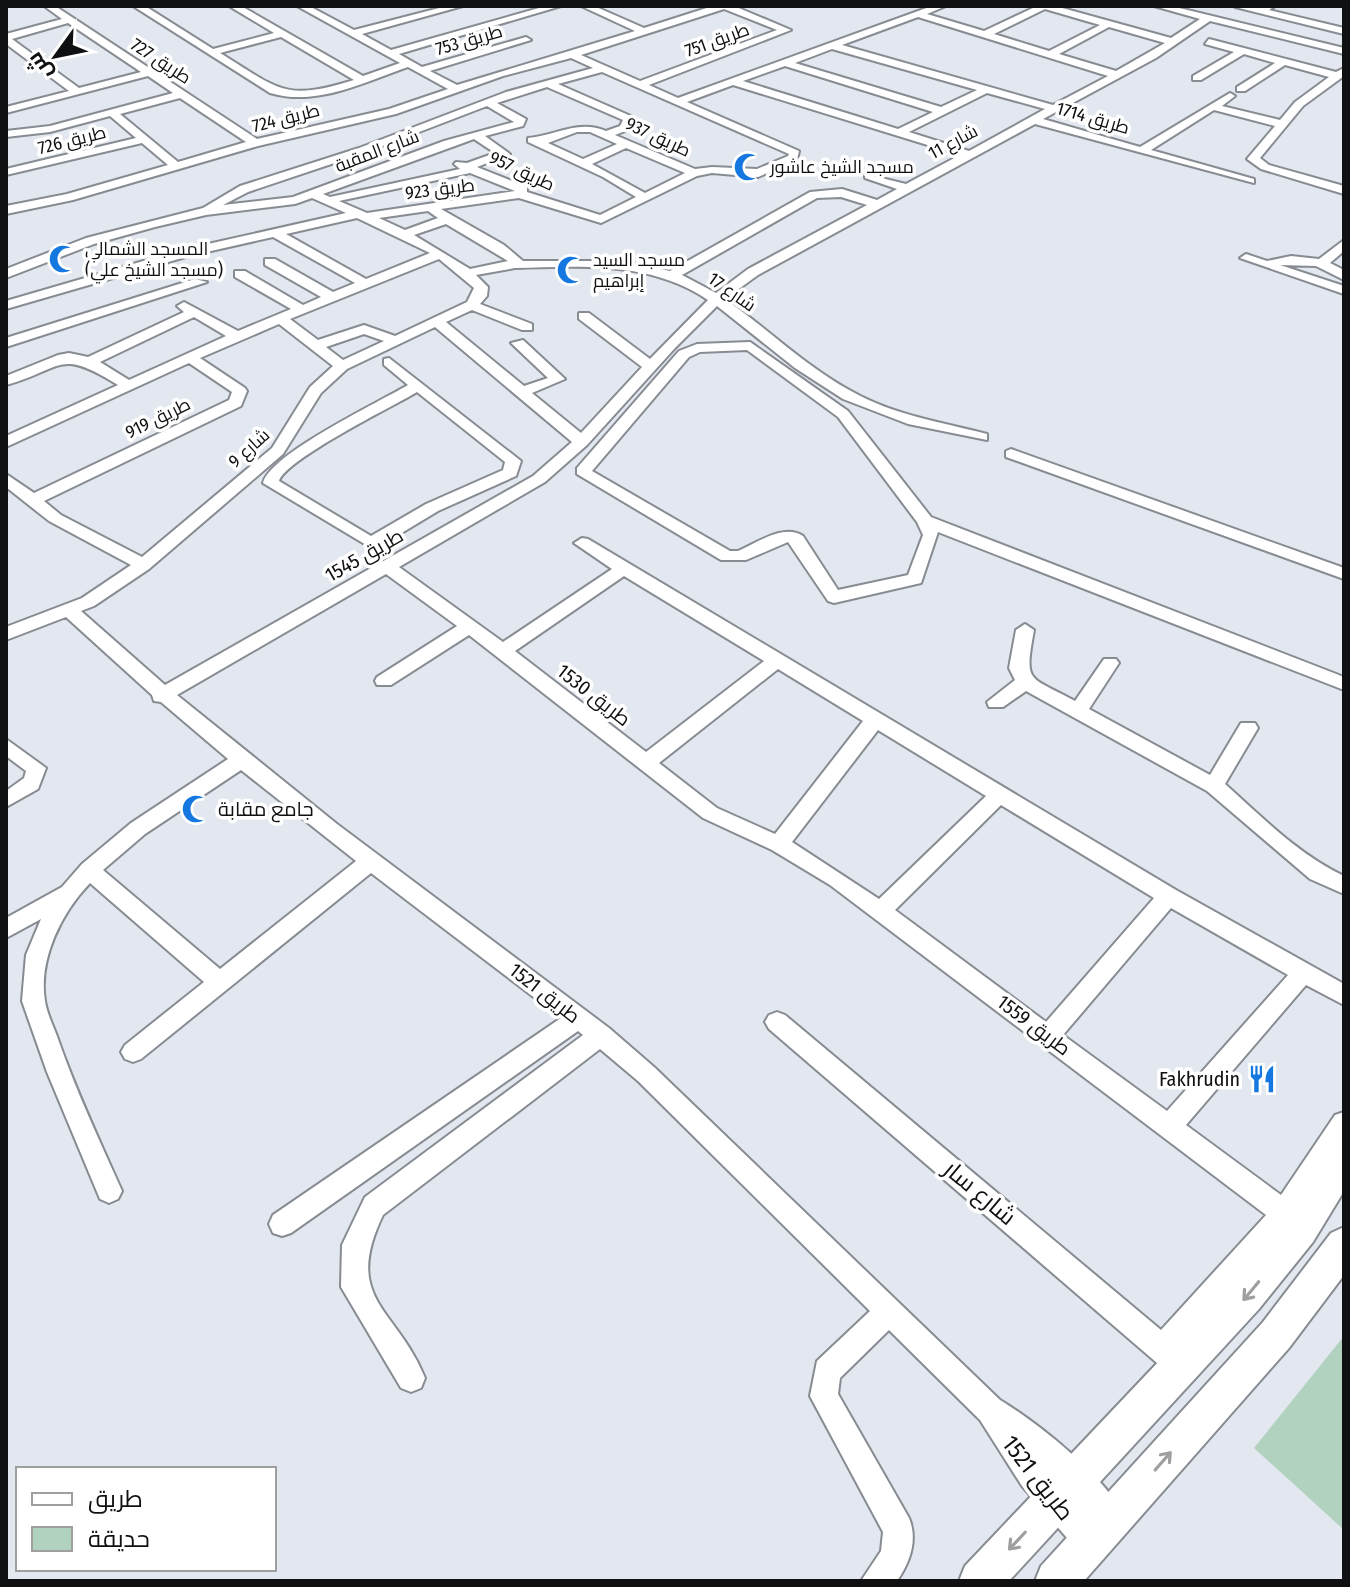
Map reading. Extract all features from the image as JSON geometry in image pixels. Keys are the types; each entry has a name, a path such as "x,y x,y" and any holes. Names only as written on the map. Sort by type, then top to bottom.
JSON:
{"street":[{"name":"طريق 727","path":"49,6 255,143"},
{"path":"138,6 289,96 312,94 408,64"},
{"path":"238,6 360,79"},
{"path":"302,6 456,89"},
{"path":"352,34 458,6"},
{"path":"389,54 556,6"},
{"name":"طريق 751","path":"572,55 724,6 786,30 640,85"},
{"path":"679,101 941,6"},
{"path":"984,35 1044,6 1173,42"},
{"path":"1160,6 1344,51"},
{"path":"591,7 644,32"},
{"path":"1240,7 1265,8 1344,31"},
{"path":"401,12 412,18"},
{"path":"917,14 1117,75"},
{"name":"شارع 11","path":"715,297 773,260 1117,75 1208,18"},
{"path":"69,20 6,38 24,59 76,91"},
{"path":"1049,55 1108,24"},
{"path":"212,52 282,34"},
{"name":"طريق 753","path":"421,70 526,40"},
{"path":"1209,42 1339,78"},
{"path":"829,45 1052,108"},
{"path":"1197,78 1243,51"},
{"path":"489,103 521,119 511,127 537,143 644,197 694,173 712,170 758,173 793,158 792,149 572,55"},
{"name":"طريق 724","path":"6,210 178,167 255,143 377,115 572,55"},
{"name":"طريق 1714","path":"1143,150 1285,61"},
{"path":"782,62 942,111"},
{"name":"شارع المقبة","path":"6,274 101,251 152,224 206,211 244,189 330,151 406,133 547,83 601,69"},
{"path":"6,110 149,73"},
{"path":"1339,78 1299,104 1253,157 1255,161 1344,190"},
{"path":"732,81 968,154"},
{"name":"طريق 937","path":"547,83 629,119 624,128 608,134"},
{"path":"898,133 987,89"},
{"path":"6,134 35,132 182,94"},
{"path":"1214,107 1281,124"},
{"name":"طريق 726","path":"114,114 178,167"},
{"path":"377,115 406,133"},
{"name":"طريق 1714","path":"1033,120 1250,181"},
{"name":"شارع المقبة","path":"206,211 234,224 435,148 511,127"},
{"name":"طريق 937","path":"537,143 576,129 608,134 694,173"},
{"path":"298,133 369,175"},
{"path":"327,200 467,169 504,154 477,136"},
{"name":"طريق 726","path":"6,172 146,139"},
{"path":"582,164 628,143"},
{"name":"طريق 957","path":"435,148 467,169 485,172 523,190 520,194 598,219 644,197"},
{"path":"869,176 905,188"},
{"path":"671,276 814,195 842,193 876,204"},
{"path":"314,194 437,255 481,287 480,296 472,305 527,327"},
{"name":"طريق 923","path":"6,305 99,296 123,270 186,253 234,224 273,232 361,216 520,194"},
{"path":"574,212 588,205"},
{"path":"432,208 445,220 501,247 519,264"},
{"path":"402,235 445,220"},
{"path":"152,224 163,233"},
{"path":"273,232 364,283"},
{"path":"174,243 186,253"},
{"path":"1321,264 1344,244"},
{"path":"101,251 123,270"},
{"name":"طريق 919","path":"6,442 237,336 437,255"},
{"path":"1246,258 1344,290"},
{"path":"1264,264 1293,260 1321,264 1344,275"},
{"path":"270,262 331,297"},
{"name":"شارع 17","path":"467,274 493,266 519,264 630,266 671,276 715,297 789,358 847,396 895,417 982,437"},
{"path":"240,274 301,309"},
{"path":"6,343 22,339 99,296 164,294 200,282"},
{"path":"164,294 237,336"},
{"name":"طريق 1545","path":"161,696 539,479 582,442 715,297"},
{"name":"شارع 9","path":"7,632 103,594 143,565 278,451 315,390 342,366 472,305"},
{"path":"91,361 195,312"},
{"path":"584,316 652,367"},
{"path":"280,318 342,366"},
{"path":"437,322 519,393 582,442"},
{"path":"316,346 365,327 374,328 394,341"},
{"path":"22,339 47,362"},
{"path":"518,343 558,379 519,393"},
{"path":"925,521 931,535 915,579 840,598 829,594 797,540 790,535 740,556 727,556 583,471 684,354 697,348 750,346 843,414 875,451 925,521 1344,684"},
{"path":"6,381 47,362 72,356 91,361 129,386"},
{"name":"طريق 919","path":"31,501 236,403 240,391 190,358"},
{"path":"389,362 513,461 510,473 419,514 382,538 361,539 269,480 299,453 418,386"},
{"path":"1011,454 1344,574"},
{"path":"6,479 31,501 82,535 143,565"},
{"path":"457,497 476,516"},
{"path":"419,514 447,533"},
{"path":"582,543 1168,896 1344,995"},
{"name":"طريق 1530","path":"388,567 503,651 710,813 779,844"},
{"path":"503,651 623,569"},
{"name":"طريق 1521","path":"69,610 161,696 241,760 601,1035 990,1410 1016,1455 1064,1490 1101,1531"},
{"path":"384,681 468,627"},
{"path":"1025,630 1018,668 1025,682 1214,786 1280,845 1317,873 1344,886"},
{"path":"645,763 776,661"},
{"path":"1078,711 1110,663"},
{"path":"996,702 1025,682"},
{"path":"779,844 875,720"},
{"path":"1214,786 1248,728"},
{"path":"6,746 36,768 37,776 33,783 6,800"},
{"path":"6,929 64,895 89,870 145,826 241,760"},
{"path":"881,910 999,795"},
{"name":"طريق 1559","path":"779,844 881,910 1284,1213"},
{"path":"133,1052 373,860"},
{"path":"89,870 219,982"},
{"path":"64,895 39,946 33,999 109,1191"},
{"path":"1048,1036 1168,896"},
{"path":"1169,1127 1304,972"},
{"path":"282,1224 579,1018"},
{"name":"شارع سار","path":"777,1022 1172,1357"},
{"path":"411,1378 354,1287 355,1245 374,1206 601,1035"},
{"path":"980,1581 1064,1490 1172,1357 1284,1213 1344,1123"},
{"path":"1172,1357 1246,1296 1300,1230 1344,1159"},
{"path":"1056,1581 1330,1283 1344,1245"},
{"path":"876,1581 893,1563 898,1547 898,1529 824,1396 822,1383 827,1371 889,1311"}],"green space":[{"path":"1344,1336 1344,1530 1254,1448"}],"place":[{"name":"مسجد الشيخ عاشور","path":"748,167"},
{"name":"المسجد الشمالي (مسجد الشيخ علي)","path":"63,259"},
{"name":"مسجد السيد إبراهيم","path":"571,270"},
{"name":"جامع مقابة","path":"196,809"},
{"name":"Fakhrudin","path":"1262,1079"}]}
